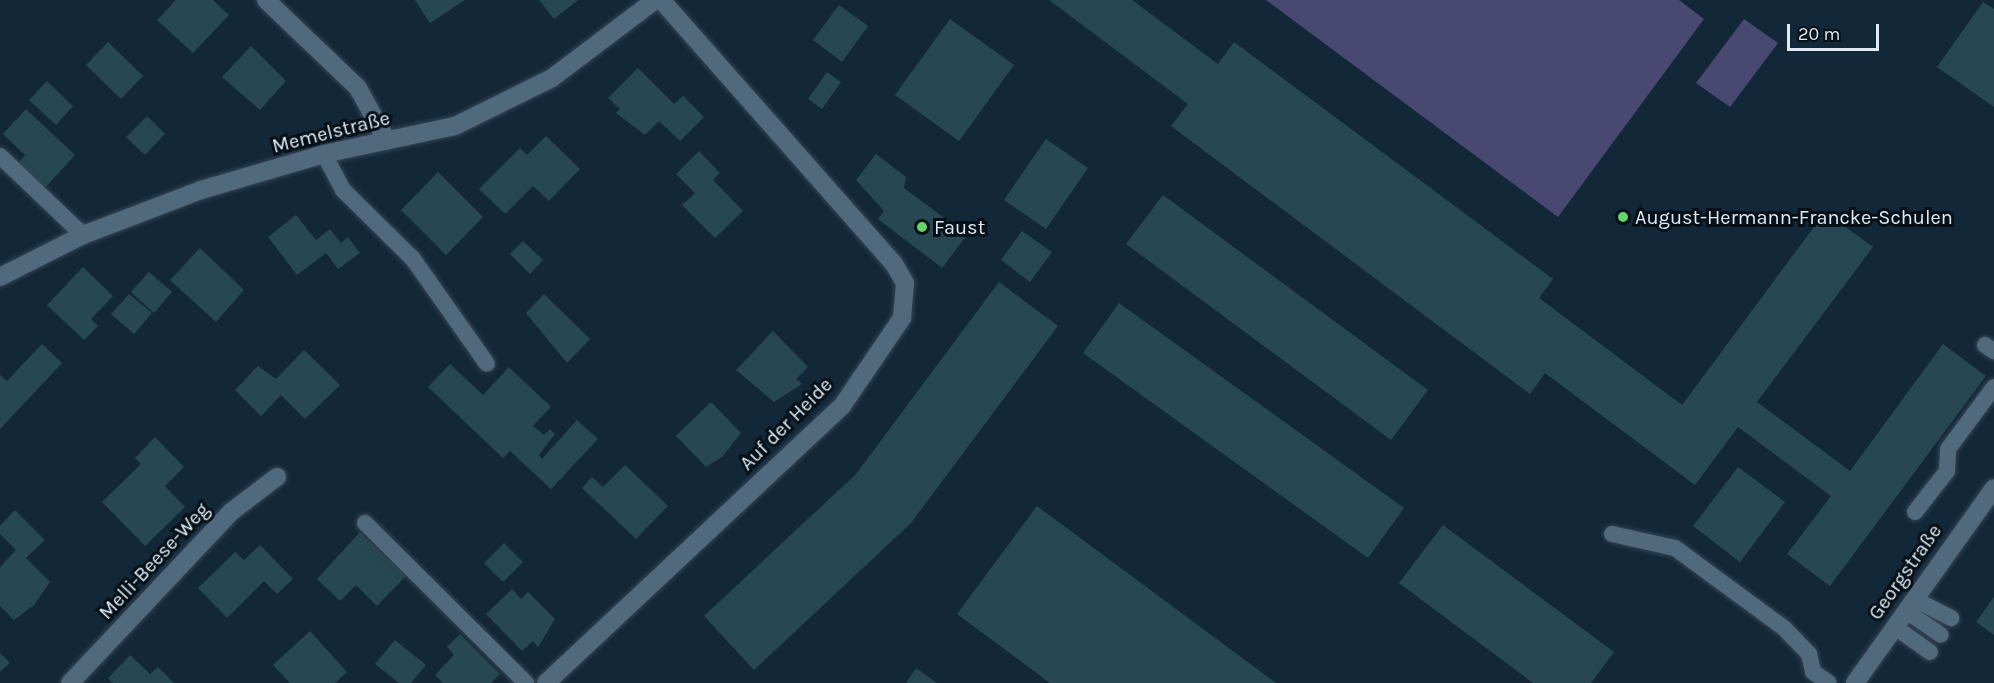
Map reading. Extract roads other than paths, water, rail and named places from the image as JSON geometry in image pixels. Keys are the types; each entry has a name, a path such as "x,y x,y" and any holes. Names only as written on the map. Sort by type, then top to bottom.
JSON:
{"street":[{"path":"266,0 358,88 387,141"},
{"name":"Memelstraße","path":"0,276 83,236 201,190 324,154 455,126 514,99 611,37 655,0"},
{"name":"Auf der Heide","path":"546,683 842,406 903,318 905,283 894,264 661,0"},
{"name":"Melli-Beese-Weg","path":"70,683 231,512 277,477"},
{"name":"Georgstraße","path":"1855,683 1994,488"}],"lane":[{"path":"324,154 343,190 413,259 487,364"},
{"path":"0,156 83,236"},
{"path":"1915,512 1947,471 1948,449 1994,387"},
{"path":"365,523 526,683"},
{"path":"1612,534 1675,548 1784,628 1809,654 1814,672 1829,683"},
{"path":"1910,605 1951,618"},
{"path":"1910,605 1941,635"},
{"path":"1895,627 1930,652"}],"place":[{"name":"August-Hermann-Francke-Schulen","path":"1623,217"},
{"name":"Faust","path":"922,227"}]}
